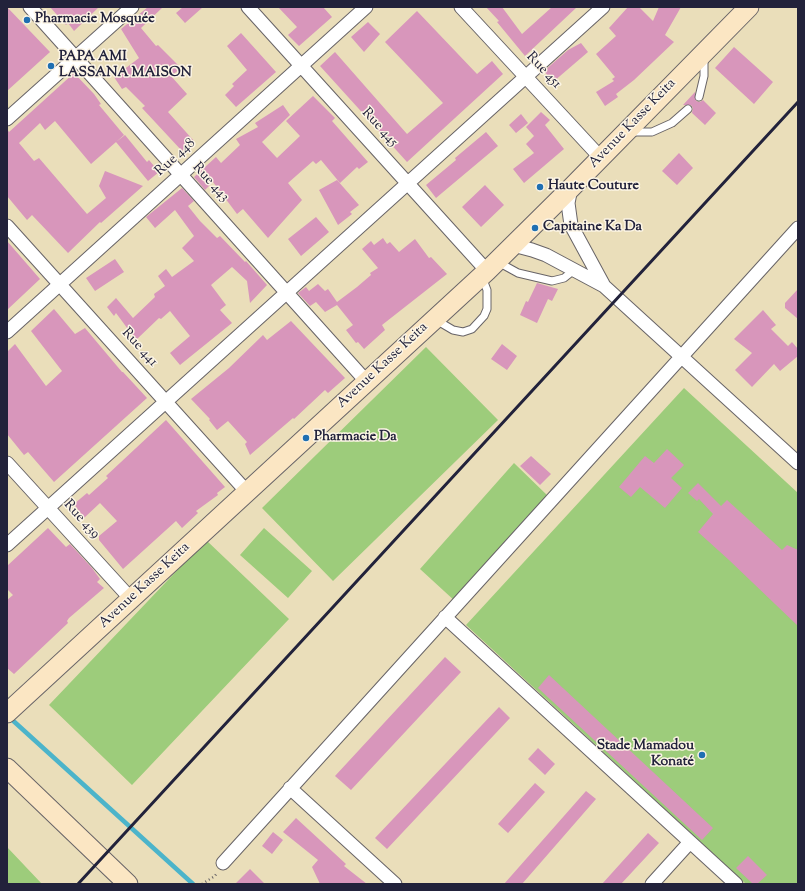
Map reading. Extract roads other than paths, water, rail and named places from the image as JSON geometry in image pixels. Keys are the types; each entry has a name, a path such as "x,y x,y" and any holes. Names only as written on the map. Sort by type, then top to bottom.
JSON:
{"main road":[{"name":"Avenue Kasse Keita","path":"9,708 131,599 366,380 488,269 571,188 704,52 744,8"},
{"path":"7,768 128,884"}],"street":[{"name":"Rue 443","path":"30,7 366,380"},
{"path":"7,119 132,7"},
{"name":"Rue 445","path":"248,7 488,269"},
{"name":"Rue 448","path":"7,332 366,7"},
{"name":"Rue 451","path":"461,7 600,157"},
{"path":"7,545 603,7"},
{"path":"571,188 568,203 571,225 604,286"},
{"name":"Rue 441","path":"7,226 247,492"},
{"path":"223,863 445,617 796,234"},
{"path":"513,245 532,250 604,286 798,463"},
{"name":"Rue 439","path":"7,463 131,599"},
{"path":"445,617 736,884"},
{"path":"290,788 395,884"},
{"path":"652,884 690,842"}],"lane":[{"path":"700,97 704,76 704,52"},
{"path":"625,132 652,132 672,123 688,109"},
{"path":"434,319 453,330 462,332 472,329 484,316 487,309 486,290 488,269 518,273 552,281 564,278 574,270"}],"waterway":[{"path":"9,717 193,884"}],"railway":[{"path":"78,884 798,102"}],"place":[{"name":"Pharmacie Mosquée","path":"27,20"},
{"name":"PAPA AMI LASSANA MAISON","path":"51,66"},
{"name":"Haute Couture","path":"540,187"},
{"name":"Capitaine Ka Da","path":"535,228"},
{"name":"Pharmacie Da","path":"306,438"},
{"name":"Stade Mamadou Konaté","path":"702,755"}]}
